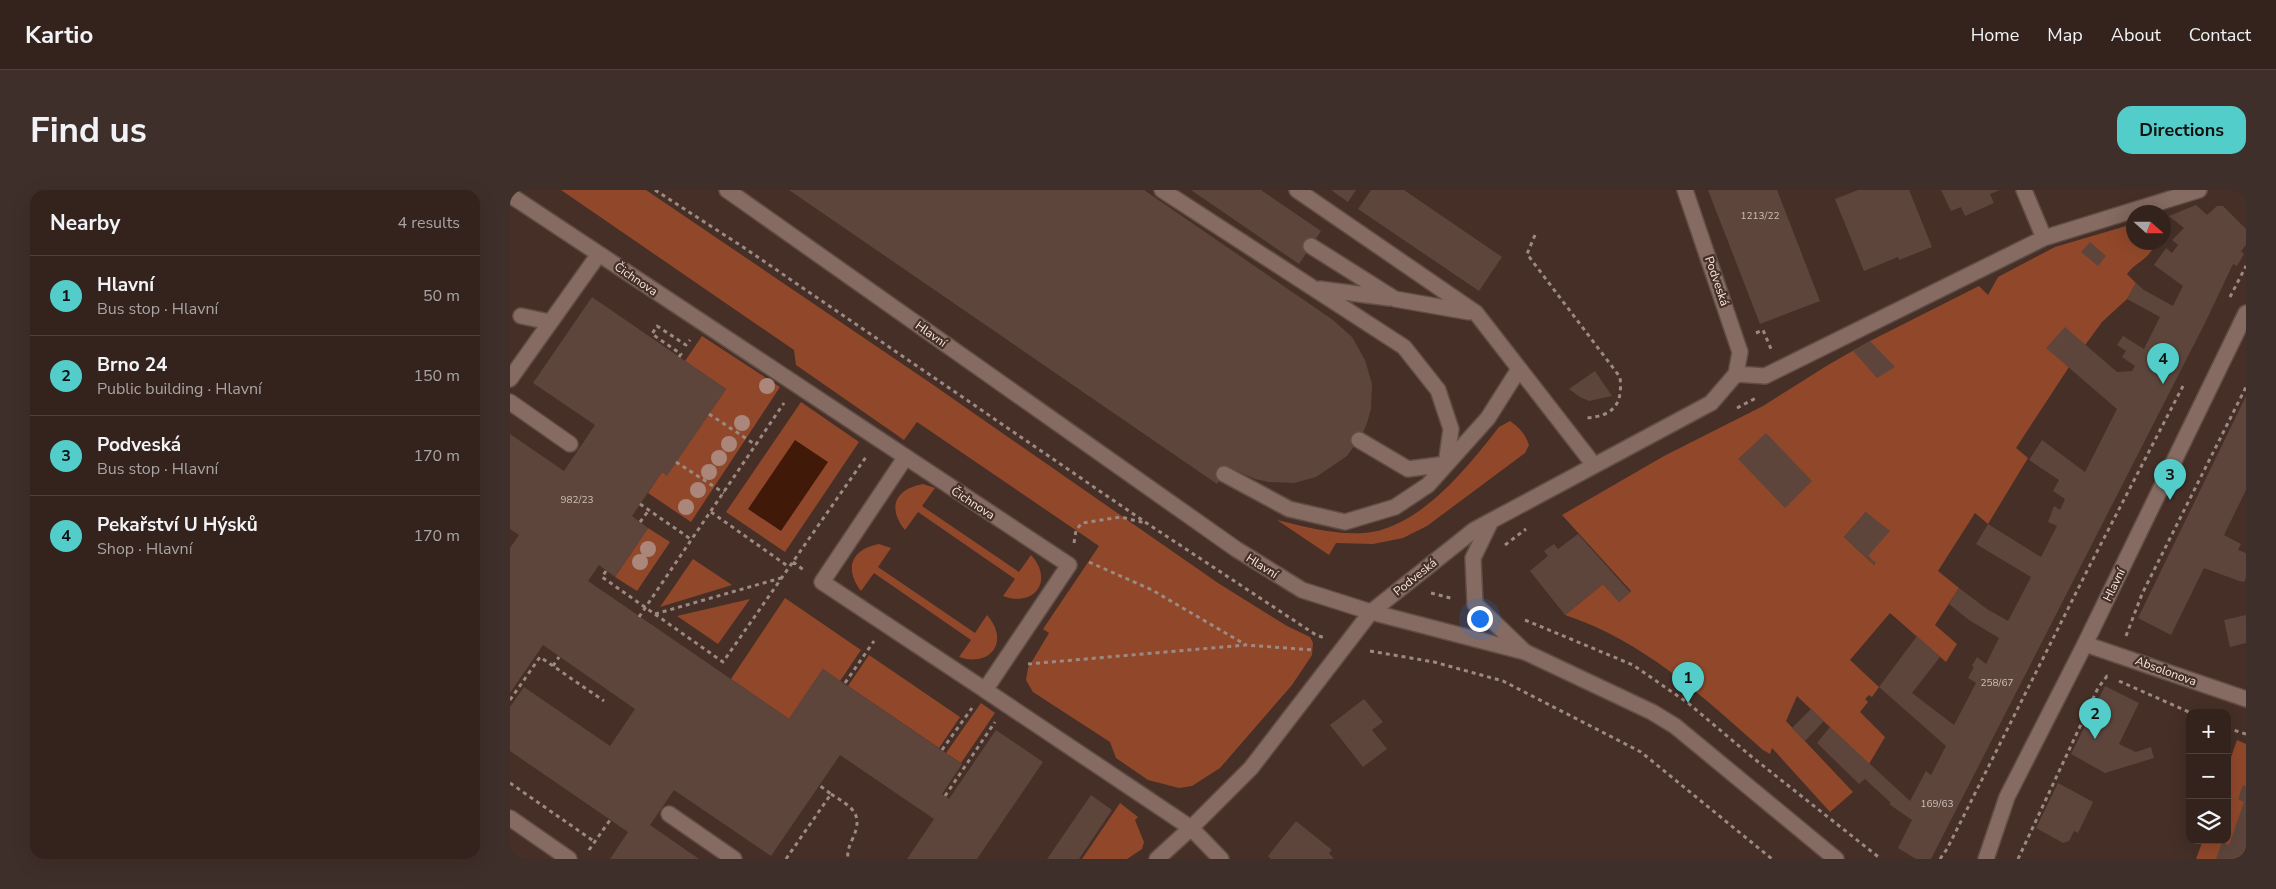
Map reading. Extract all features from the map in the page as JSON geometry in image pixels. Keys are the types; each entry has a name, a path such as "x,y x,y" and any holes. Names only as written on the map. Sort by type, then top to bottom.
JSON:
{"street":[{"name":"Hlavní","path":"727,190 1236,549 1302,590 1371,612 1525,652 1652,712 1675,726 1836,859"},
{"path":"1162,190 1316,288 1404,347 1438,390 1451,429 1446,464"},
{"path":"1296,190 1476,313 1594,464"},
{"name":"Podveská","path":"1157,859 1251,768 1371,612 1474,530 1594,464 1712,403 1736,374 1740,352 1734,328 1685,190"},
{"path":"2024,190 2044,238"},
{"path":"1736,374 1765,376 2044,238 2199,190"},
{"name":"Čichnova","path":"510,195 1068,565"},
{"path":"1311,246 1395,299"},
{"path":"510,379 599,254"},
{"path":"1316,288 1476,313"},
{"name":"Hlavní","path":"1986,859 2007,797 2085,644 2246,313"},
{"path":"521,316 550,322"},
{"path":"1224,474 1288,508 1346,522 1395,507 1428,485 1488,418 1519,369"},
{"path":"510,402 570,444"},
{"path":"1359,440 1408,469 1446,464"},
{"path":"905,458 822,582 1191,828 1221,859"},
{"path":"1491,521 1473,558 1475,604 1525,652"},
{"path":"985,690 1068,565"},
{"name":"Absolonova","path":"2085,644 2246,699"},
{"path":"669,814 734,859"},
{"path":"510,818 569,859"}],"path":[{"path":"1535,235 1527,254 1620,378 1622,392 1610,413 1580,418"},
{"path":"2228,302 2246,266"},
{"path":"1753,324 1756,333 1763,330 1780,369"},
{"path":"679,357 681,354 652,334 657,326 686,345"},
{"path":"1940,859 1947,849 2088,567 2186,381"},
{"path":"2126,637 2142,594 2246,386"},
{"path":"1734,410 1760,396"},
{"path":"639,617 786,402"},
{"path":"709,414 756,445"},
{"path":"606,571 602,577 723,662 878,440"},
{"path":"676,462 724,493"},
{"path":"640,504 692,540"},
{"path":"640,522 649,510"},
{"path":"711,512 789,567"},
{"path":"1148,524 1121,517 1082,523 1076,530 1068,565 1088,562 1152,590 1246,646"},
{"path":"1500,550 1534,524"},
{"path":"655,614 781,578"},
{"path":"1429,592 1462,601"},
{"path":"1518,617 1633,665 1688,702 1752,757 1881,859"},
{"path":"1025,664 1246,646 1317,650"},
{"path":"844,683 866,653"},
{"path":"510,700 540,657 604,702"},
{"path":"553,666 560,657"},
{"path":"2018,859 2098,688 2107,676 2186,711"},
{"path":"942,750 967,715"},
{"path":"945,796 968,766 994,724"},
{"path":"2231,729 2246,734"},
{"path":"510,783 595,842"},
{"path":"819,785 853,809 857,816 857,830 848,850 848,859"},
{"path":"786,859 831,794"},
{"path":"587,853 610,820"}],"shaded area":[{"path":"561,190 646,190 929,382 1218,583 1287,626 1310,637 1313,643 1312,655 1292,685 1220,768 1192,786 1179,788 1148,780 1116,758 1110,742 1033,692 1026,680 1028,668 1049,633 1043,629 1099,546 917,422 904,440 796,365 794,350"},
{"path":"2126,226 2126,250 2152,250 2127,274 2136,283 2127,299 2102,322 2069,367 2016,448 2028,458 1988,524 1975,513 1938,571 1959,588 1935,625 1957,644 1946,662 1890,613 1850,660 1879,687 1872,697 1869,695 1865,699 1868,702 1860,712 1885,737 1869,764 1797,696 1786,721 1853,792 1830,812 1772,748 1770,754 1763,750 1671,672 1621,639 1565,615 1603,584 1619,602 1631,591 1562,515 1664,456 1763,406 1870,341 1979,286 1988,295 1998,277 2055,247","holes":["1866,512 1868,556 1875,564 1844,537"]},
{"path":"702,336 780,387 691,522 648,493 662,472 667,475 726,389 685,361"},
{"path":"801,402 859,442 785,552 726,512"},
{"path":"1510,421 1522,432 1529,445 1525,453 1427,526 1403,538 1373,544 1336,543 1329,555 1277,520 1342,533 1364,533 1384,529 1404,520 1440,494 1473,460 1499,427"},
{"path":"795,440 828,462 781,531 748,509"},
{"path":"923,484 935,488 922,506 1019,572 1031,555 1038,564 1041,574 1041,582 1038,589 1032,595 1024,598 1014,599 1003,596 1015,579 918,512 905,530 896,514 895,507 897,501 906,490"},
{"path":"648,528 670,542 637,591 615,577"},
{"path":"879,544 891,548 878,567 975,633 987,615 994,625 997,634 997,643 994,650 980,659 959,657 971,640 874,573 861,591 853,575 853,561 862,550"},
{"path":"693,559 732,585 660,607"},
{"path":"785,598 861,650 840,681 823,669 789,719 731,679"},
{"path":"750,599 718,644 677,616"},
{"path":"869,655 960,717 939,748 848,686"},
{"path":"981,703 995,713 961,763 946,753"},
{"path":"2237,740 2246,744 2246,859 2196,859 2202,844 2231,844 2231,757"},
{"path":"1120,803 1138,817 1135,820 1144,842 1142,849 1127,859 1082,859"}],"building":[{"path":"789,190 1144,190 1333,320 1352,337 1365,360 1372,384 1371,409 1367,423 1362,435 1347,456 1316,477 1294,483 1269,482 1255,479 1229,467 1217,484"},
{"path":"1191,190 1261,190 1321,231 1299,264"},
{"path":"1331,190 1356,190 1348,202"},
{"path":"1371,190 1404,190 1502,257 1479,291 1358,209"},
{"path":"1708,190 1777,190 1820,301 1760,324"},
{"path":"1858,190 1909,190 1932,247 1899,260 1898,257 1864,271 1835,199"},
{"path":"1941,190 2000,190 1990,194 1994,203 1965,216 1961,207 1951,211"},
{"path":"2196,205 2207,215 2217,206 2223,206 2246,229 2246,245 2241,251 2244,254 2237,266 2233,264 2205,323 1931,859 1916,859 1898,848 1912,820 1889,804 1891,803 1865,779 1859,784 1817,743 1830,727 1910,801 1926,771 1931,775 1946,746 1879,687 1917,636 1940,657 1912,693 1954,725 1976,683 1968,678 1974,667 1972,666 1977,657 1986,664 1999,638 1969,620 1949,604 1959,588 1987,609 2008,621 2031,577 1976,544 1988,524 2041,557 2057,526 2048,522 2054,506 2060,510 2065,499 2053,491 2059,480 2029,460 2042,440 2085,472 2117,409 2046,348 2065,327 2117,372 2132,371 2135,366 2122,357 2126,351 2117,345 2123,336 2144,349 2160,317 2127,299 2136,283 2144,290 2173,306 2183,286 2154,265 2165,250 2172,253 2178,245 2172,240 2184,228 2171,218 2171,215"},
{"path":"2090,242 2106,256 2098,266 2081,252"},
{"path":"592,297 726,389 667,476 662,472 632,516 648,528 615,577 599,565 588,581 789,719 823,669 962,764 942,794 949,799 996,730 1043,762 977,859 907,859 934,819 840,755 771,856 674,790 650,825 699,859 610,859 628,832 510,751 510,707 524,687 610,746 635,709 543,645 510,693 510,548 519,535 510,529 510,434 564,471 595,425 533,383"},
{"path":"1870,341 1895,367 1877,378 1853,351"},
{"path":"1595,371 1612,396 1589,401 1569,389"},
{"path":"2246,396 2246,490 2224,535 2241,544 2238,550 2246,553 2246,578 2244,582 2239,581 2204,568 2171,635 2138,618"},
{"path":"1766,433 1812,481 1785,508 1738,459"},
{"path":"1866,512 1890,531 1868,556 1876,563 1874,565 1844,537"},
{"path":"1578,534 1630,592 1619,602 1603,584 1565,615 1530,571 1548,556 1544,551 1554,544 1558,549"},
{"path":"2246,615 2246,643 2230,647 2224,620"},
{"path":"2105,686 2139,703 2119,744 2136,752 2151,747 2154,758 2105,773 2071,754"},
{"path":"1364,699 1383,722 1372,730 1387,749 1363,767 1330,725"},
{"path":"1811,709 1824,721 1805,741 1792,728"},
{"path":"2058,783 2093,802 2078,833 2074,831 2069,841 2063,843 2036,828"},
{"path":"2243,785 2246,786 2246,859 2216,859 2221,844 2231,844 2244,802 2238,799"},
{"path":"1091,795 1112,810 1079,859 1047,859"},
{"path":"1296,821 1332,850 1329,853 1334,859 1271,859 1268,856"}],"place":[{"name":"Pekařství U Hýsků","path":"2163,384"},
{"name":"Podveská","path":"2170,500"},
{"name":"Hlavní","path":"1688,703"},
{"name":"Brno 24","path":"2095,739"}]}
